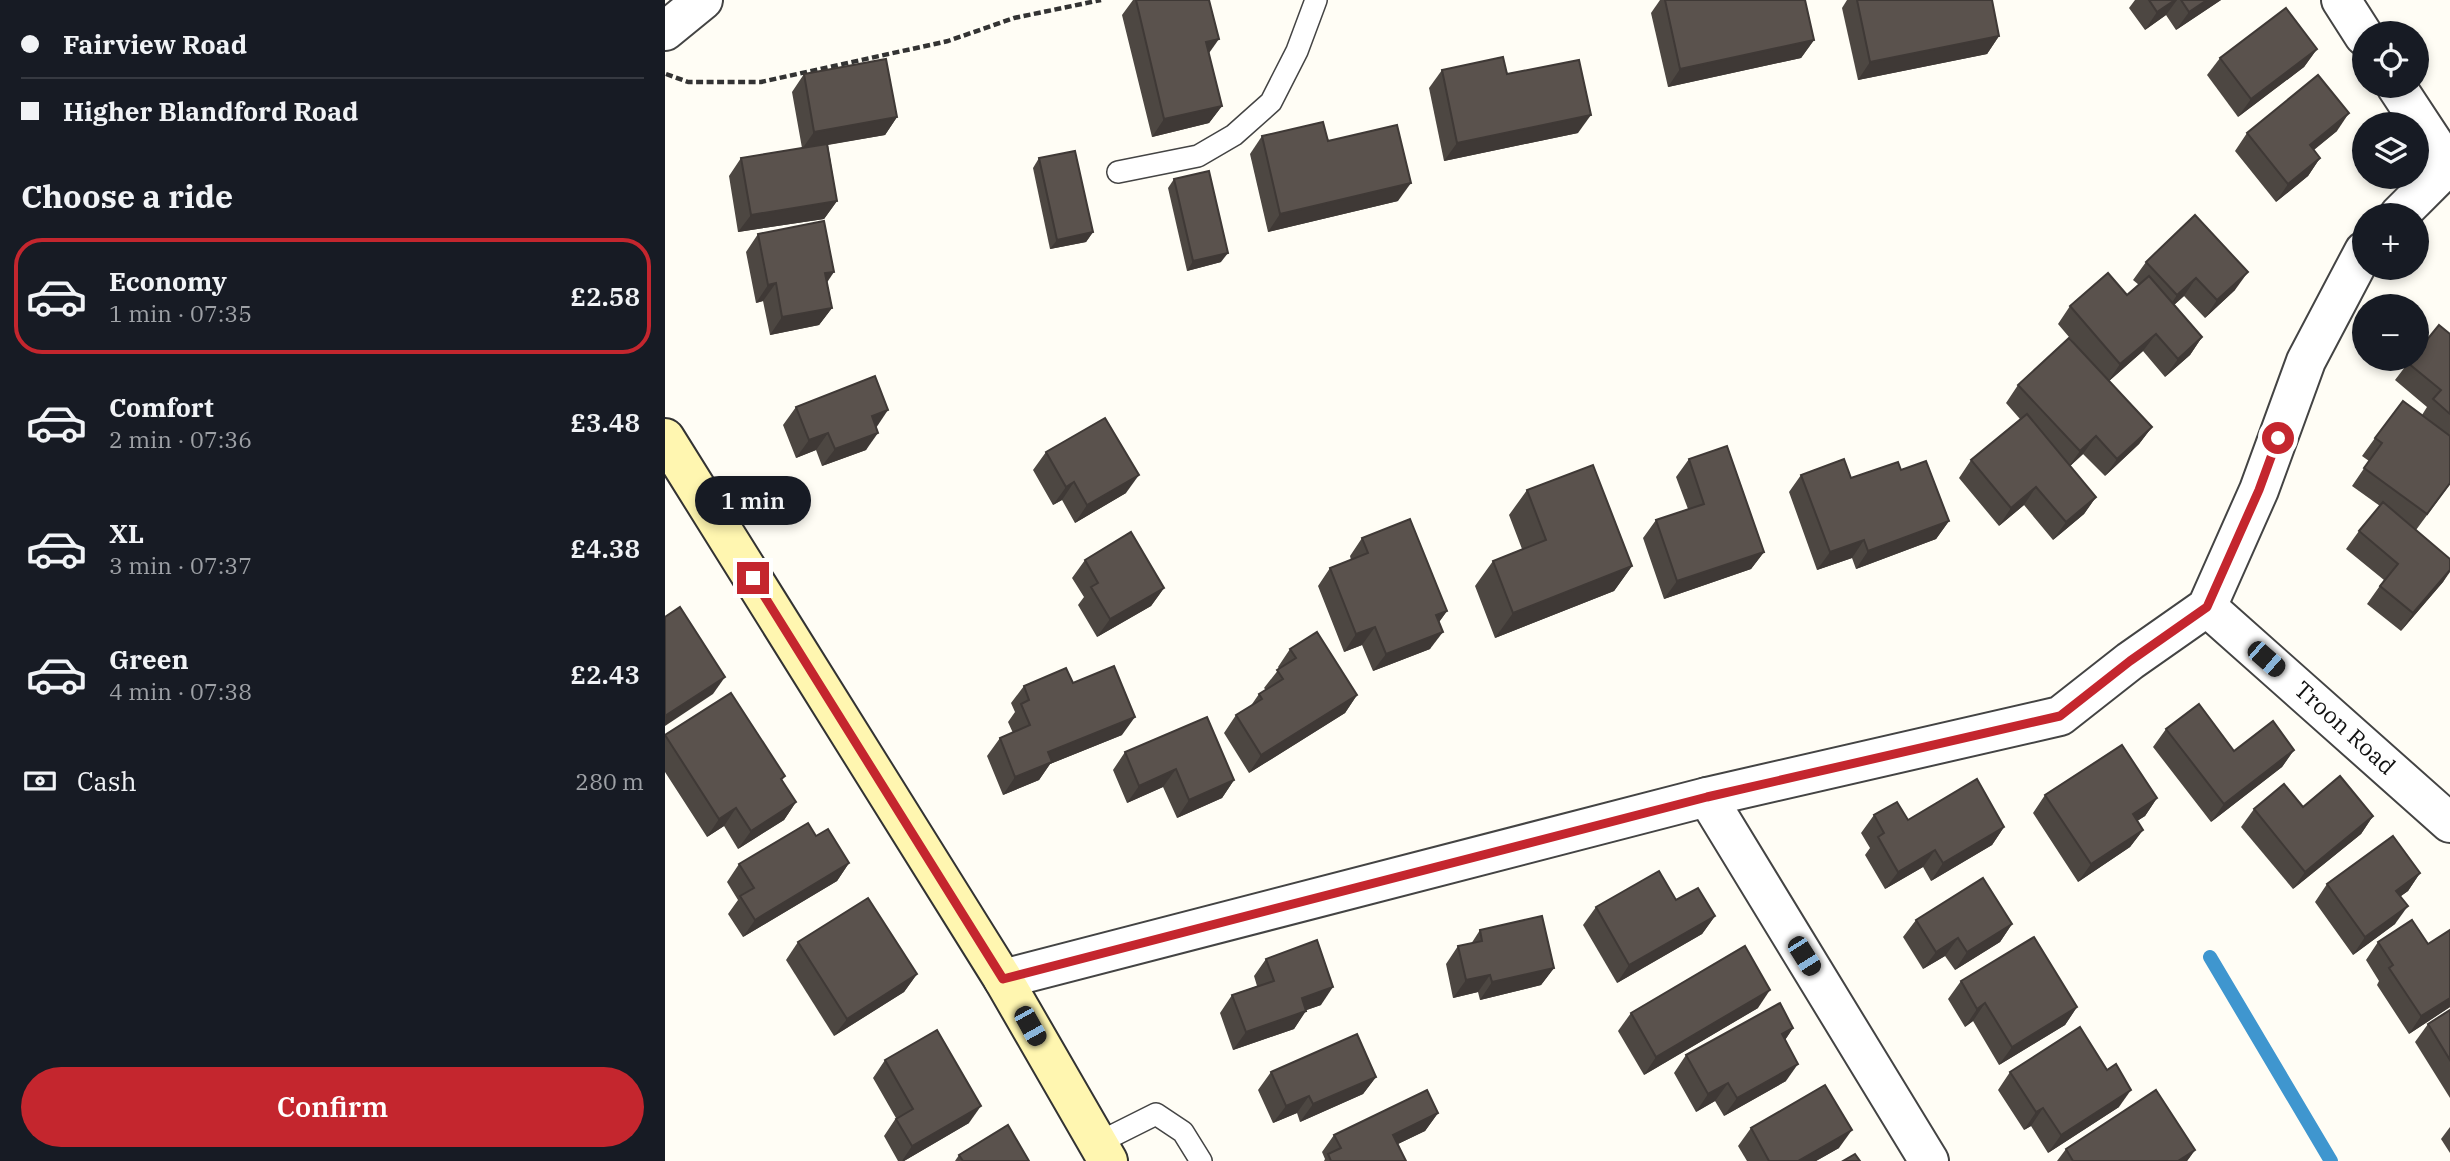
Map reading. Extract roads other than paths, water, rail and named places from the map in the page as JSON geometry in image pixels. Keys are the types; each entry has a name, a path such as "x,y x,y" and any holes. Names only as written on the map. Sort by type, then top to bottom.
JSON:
{"main road":[{"path":"665,438 1003,979 1102,1152"}],"street":[{"path":"665,31 703,0"},
{"path":"2341,0 2354,21"},
{"path":"2404,98 2449,165 2411,203"},
{"path":"1003,979 1707,797 2060,716 2130,661 2207,607 2259,490 2306,360 2352,274"},
{"name":"Troon Road","path":"2207,607 2450,823"},
{"path":"1707,797 1929,1161"}],"lane":[{"path":"1118,172 1198,156 1234,135 1271,102 1297,51 1316,0"},
{"path":"1102,1152 1156,1114 1183,1132 1201,1161"}],"waterway":[{"path":"2210,957 2331,1161"}]}
